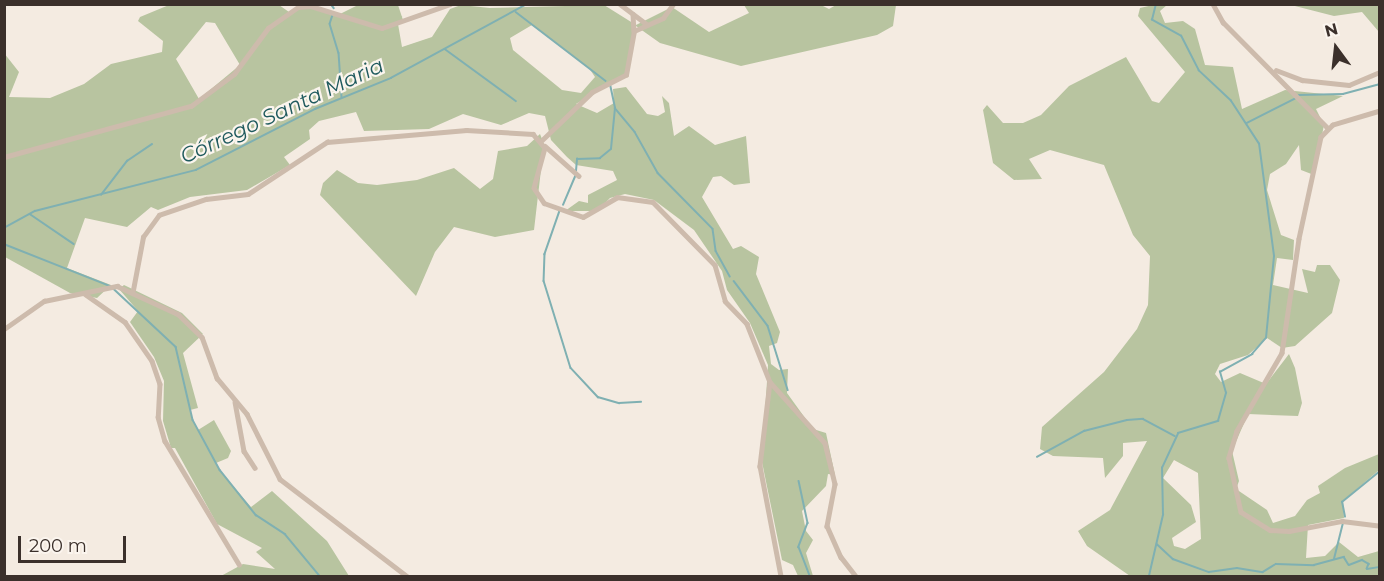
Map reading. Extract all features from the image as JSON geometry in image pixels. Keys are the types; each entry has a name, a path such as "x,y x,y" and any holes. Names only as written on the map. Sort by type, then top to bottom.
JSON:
{"street":[{"path":"4,157 191,106 234,74 268,28 297,7 311,6 382,28 450,4"},
{"path":"620,4 647,24"},
{"path":"634,31 663,18 673,4"},
{"path":"1213,4 1223,22 1303,98 1328,128"},
{"path":"542,141 592,92 626,75 634,31 633,14"},
{"path":"1270,68 1302,80 1349,85 1380,72"},
{"path":"1380,111 1328,128 1320,141 1299,239 1282,353 1237,431 1230,462 1241,512 1270,530 1283,532 1342,520 1380,526"},
{"path":"133,290 143,237 159,215 206,199 248,194 327,142 470,130 531,133 579,176"},
{"path":"542,141 545,153 534,188 544,203 583,217 616,197 653,202 704,249 716,265 725,301 747,324 770,382 825,443 835,484 827,526 841,557 856,576"},
{"path":"4,329 33,305 114,287 133,290 193,327 207,347 219,382 234,399 284,483 319,505 407,576"},
{"path":"85,294 125,322 152,361 160,384 158,417 165,441 239,564"},
{"path":"770,382 760,466 781,576"},
{"path":"234,399 244,451 255,468"}],"green space":[{"path":"169,5 279,5 289,12 307,7 336,16 358,5 398,5 403,20 398,24 402,47 432,37 450,9 461,5 490,8 604,5 636,25 672,7 709,32 749,13 744,5 821,5 829,9 836,5 896,5 893,26 877,35 741,66 660,43 636,26 628,72 576,104 597,113 614,103 613,89 626,87 647,114 658,116 665,112 662,96 669,103 674,136 689,126 715,145 746,136 750,183 734,185 721,176 713,177 702,197 733,249 741,246 759,257 756,274 780,332 777,343 769,346 771,364 779,370 788,369 787,393 813,429 826,433 835,475 828,474 826,486 802,511 806,531 813,540 806,553 813,576 798,576 793,565 782,560 762,462 768,365 750,323 727,290 722,271 694,230 654,200 625,194 610,198 597,211 565,211 579,201 588,203 588,195 617,180 613,171 576,165 567,157 551,140 545,116 529,113 501,125 463,114 429,129 364,131 356,112 319,121 309,130 310,139 284,157 290,165 247,190 190,197 158,210 151,207 127,227 85,218 67,268 111,285 97,298 70,293 5,257 4,53 19,72 9,97 50,98 84,84 111,64 162,52 163,41 138,21 140,17","holes":["206,22 215,23 240,65 199,99 176,59","532,25 589,68 595,77 581,93 562,90 513,50 510,38"]},
{"path":"1167,5 1160,11 1165,23 1183,21 1195,29 1205,65 1233,67 1242,109 1285,90 1343,96 1316,109 1324,125 1314,175 1301,170 1299,145 1286,164 1270,174 1267,190 1281,235 1294,240 1293,260 1277,258 1273,285 1308,293 1302,269 1315,272 1317,265 1330,265 1340,280 1332,313 1295,346 1282,348 1267,338 1248,355 1220,364 1215,374 1221,382 1240,373 1266,384 1289,354 1295,368 1302,403 1298,416 1248,414 1232,451 1239,481 1236,489 1267,510 1273,523 1295,516 1307,500 1320,493 1318,486 1345,468 1379,454 1379,470 1343,501 1344,518 1308,525 1306,558 1325,556 1339,542 1358,557 1379,551 1379,576 1130,576 1087,546 1078,531 1110,510 1147,441 1123,443 1123,456 1105,478 1103,458 1053,456 1040,449 1042,427 1104,372 1137,329 1148,305 1150,256 1133,235 1104,165 1050,150 1029,159 1042,179 1014,180 993,163 983,110 987,105 1003,123 1023,123 1041,115 1069,86 1126,57 1152,101 1159,103 1185,72 1138,16 1140,8","holes":["1174,460 1198,473 1201,539 1185,549 1174,546 1172,538 1196,522 1191,505 1163,478"]},
{"path":"1291,5 1379,5 1379,32 1362,12 1334,16"},
{"path":"540,134 544,144 534,230 495,237 454,227 435,252 416,296 320,195 323,183 337,170 358,183 377,185 417,180 454,168 480,189 493,179 498,151 527,146"},
{"path":"124,285 182,313 203,334 183,353 198,408 190,410 198,430 214,420 231,451 228,458 216,463 220,471 251,507 272,491 327,541 349,576 221,576 243,564 275,569 256,552 262,548 217,524 175,448 171,448 163,421 164,381 154,357 130,322 138,311 119,289"}],"waterway":[{"path":"331,4 334,8"},
{"name":"Córrego Santa Maria","path":"4,228 35,211 196,170 315,109 391,78 527,4"},
{"name":"Córrego Santa Maria","path":"1149,576 1163,515 1162,468 1178,433 1218,421 1226,393 1220,372 1252,354 1266,338 1274,256 1259,144 1231,101 1199,71 1181,36 1152,20 1156,4"},
{"path":"516,12 606,81"},
{"path":"333,15 330,24 339,53 342,97"},
{"path":"445,49 516,101"},
{"path":"1299,95 1343,94 1380,84"},
{"path":"576,171 577,159 600,158 611,149 615,108 610,85"},
{"path":"1247,123 1296,98"},
{"path":"615,108 635,132 658,173 713,229 716,251 730,276"},
{"path":"101,195 127,161 152,144"},
{"path":"563,205 576,175"},
{"path":"560,211 545,254 544,281 571,368 598,397 619,403 641,402"},
{"path":"30,214 74,244"},
{"path":"4,244 110,286"},
{"path":"734,281 768,326 788,390"},
{"path":"114,289 176,347 193,420 220,470 256,515 285,534 320,576"},
{"path":"1037,457 1084,431 1127,420 1143,419 1175,436"},
{"path":"1345,517 1342,502 1380,471"},
{"path":"799,481 808,523 799,547 810,576"},
{"path":"1334,559 1343,523"},
{"name":"Córrego Santa Maria","path":"1157,544 1173,559 1209,572 1237,568 1263,572 1276,564 1314,565 1344,557 1349,565 1362,560 1369,564 1367,569 1380,567"}]}
